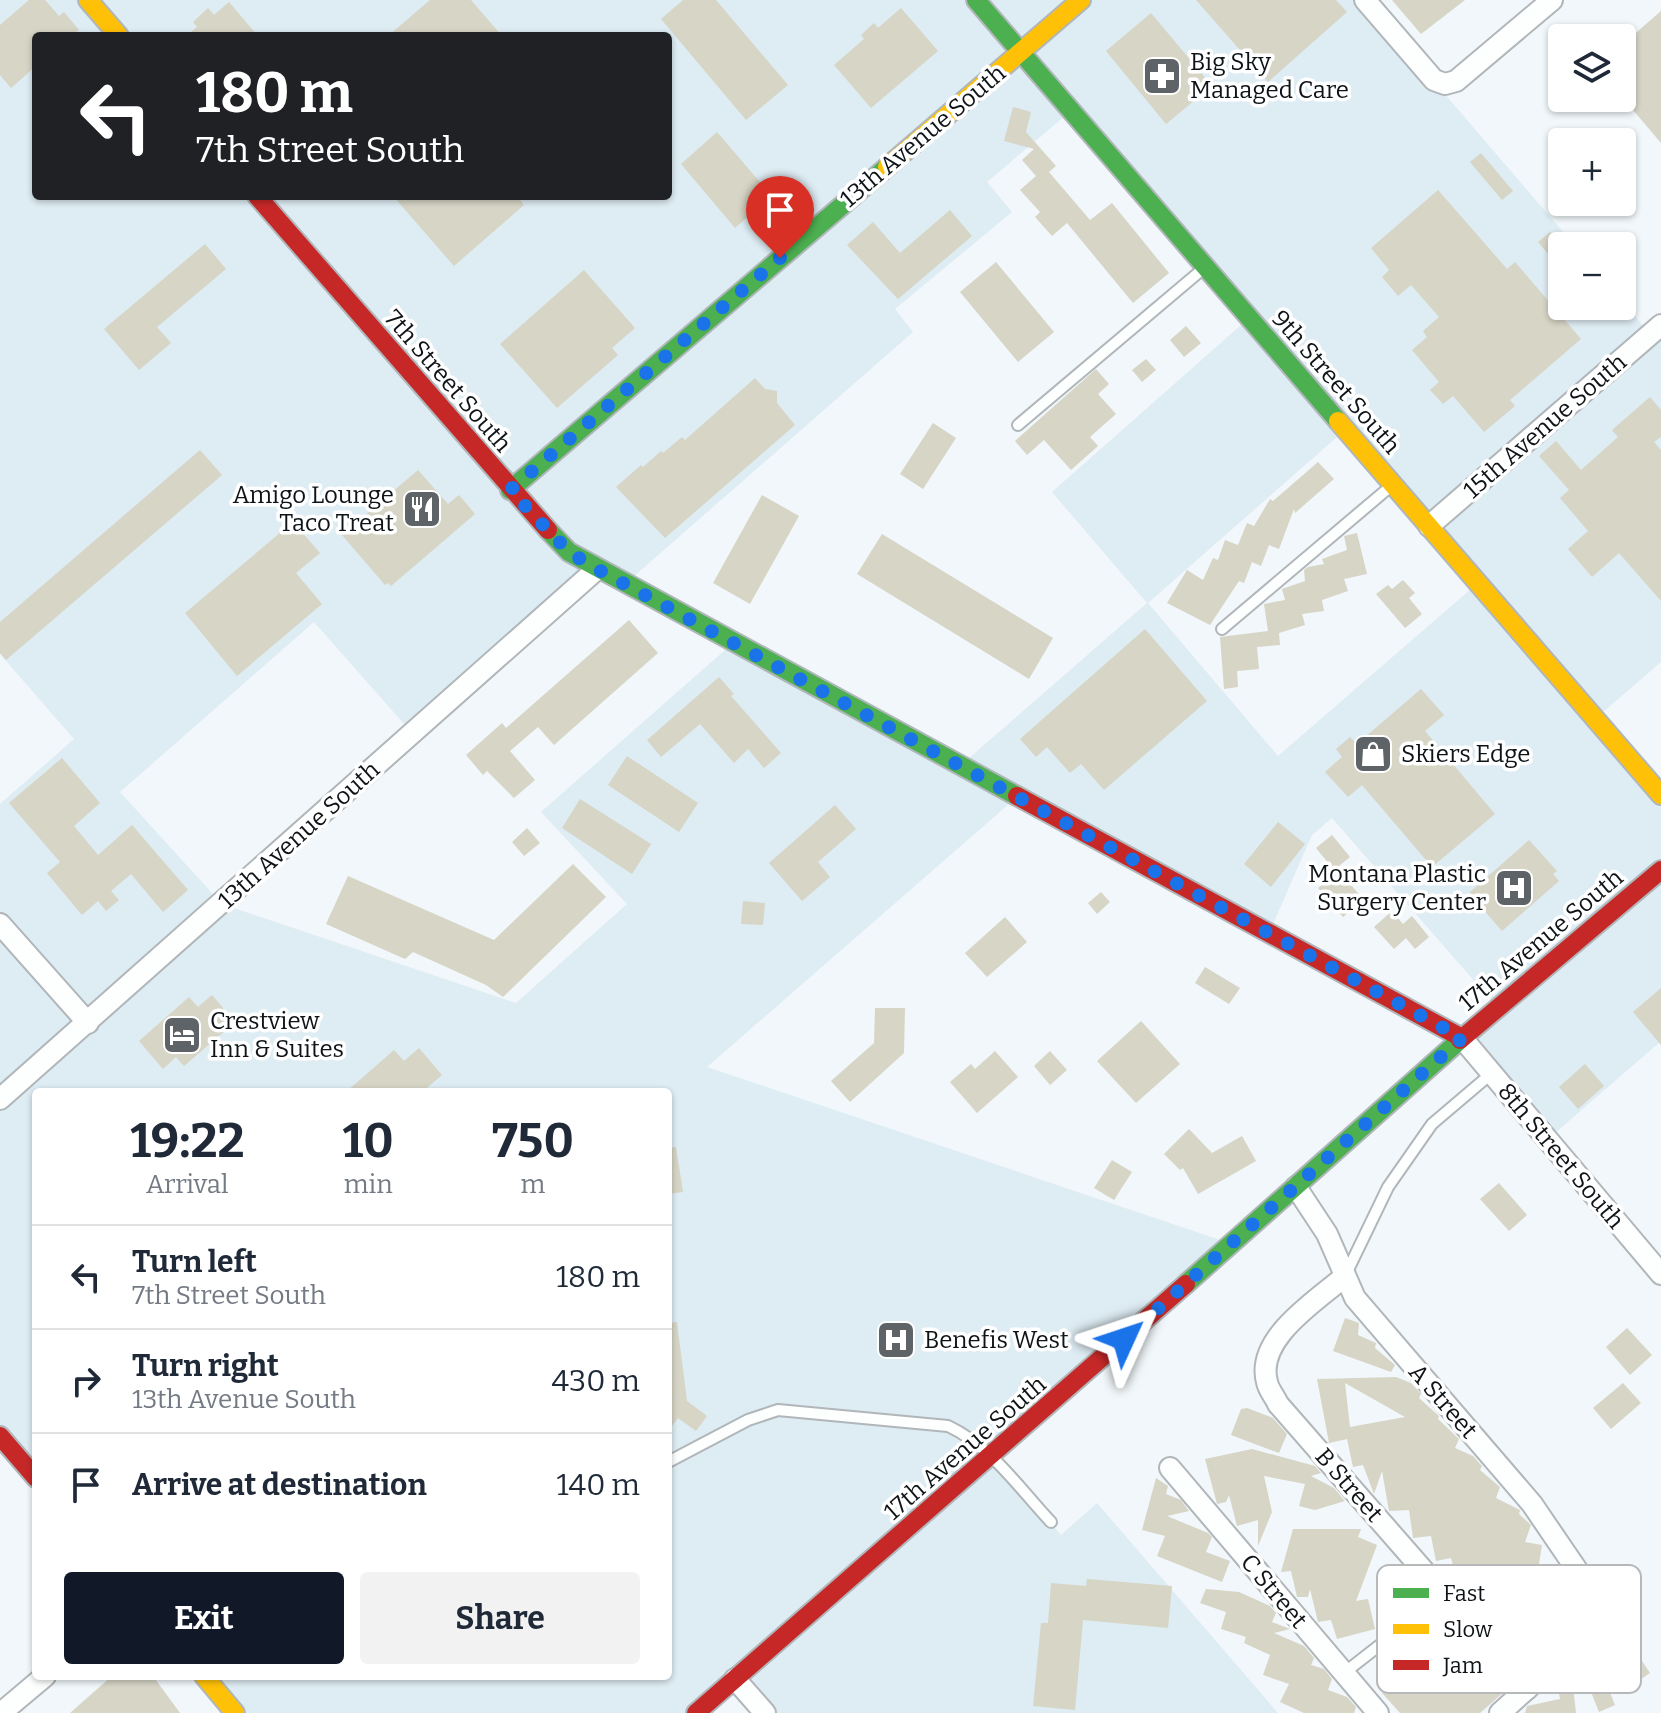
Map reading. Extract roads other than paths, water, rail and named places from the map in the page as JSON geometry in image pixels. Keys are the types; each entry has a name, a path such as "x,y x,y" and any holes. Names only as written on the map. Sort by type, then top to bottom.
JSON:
{"street":[{"path":"88,0 116,32"},
{"name":"9th Street South","path":"976,0 1661,795"},
{"name":"13th Avenue South","path":"510,490 1081,0"},
{"path":"1365,0 1434,80 1445,84 1456,81 1552,0"},
{"name":"7th Street South","path":"260,200 510,490 569,552 1462,1038"},
{"name":"15th Avenue South","path":"1429,526 1661,325"},
{"name":"13th Avenue South","path":"0,1099 597,569"},
{"name":"17th Avenue South","path":"696,1713 992,1457 1462,1038 1661,870"},
{"path":"0,924 88,1023"},
{"name":"8th Street South","path":"1462,1038 1661,1274"},
{"name":"A Street","path":"1296,1187 1327,1234 1355,1298 1532,1504 1574,1565"},
{"name":"B Street","path":"1345,1276 1279,1336 1266,1361 1267,1382 1278,1404 1418,1565"},
{"path":"0,1436 32,1473"},
{"name":"C Street","path":"1170,1468 1378,1713"},
{"path":"735,1679 765,1713"},
{"path":"1,1713 40,1680"},
{"path":"206,1680 225,1710"},
{"path":"1500,1713 1522,1693"}],"lane":[{"path":"1018,425 1206,267"},
{"path":"1222,629 1392,484"},
{"path":"1345,1276 1388,1187 1432,1124 1492,1073"},
{"path":"672,1460 748,1420 778,1410 948,1426 969,1436 992,1457 1051,1522"},
{"path":"1344,1673 1377,1647"}],"place":[{"name":"Big Sky Managed Care","path":"1162,76"},
{"name":"Amigo Lounge Taco Treat","path":"422,509"},
{"name":"Skiers Edge","path":"1373,754"},
{"name":"Montana Plastic Surgery Center","path":"1514,888"},
{"name":"Crestview Inn & Suites","path":"182,1035"},
{"name":"Benefis West","path":"896,1340"}]}
